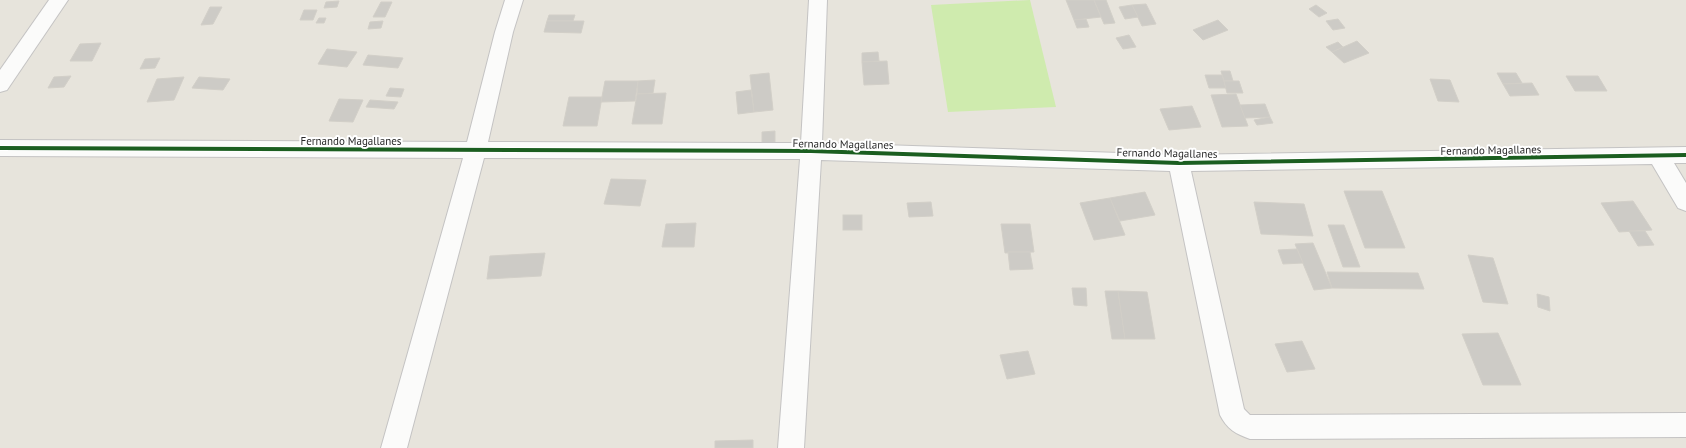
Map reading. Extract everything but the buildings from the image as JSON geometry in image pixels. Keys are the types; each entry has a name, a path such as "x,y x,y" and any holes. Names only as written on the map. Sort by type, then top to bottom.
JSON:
{"street":[{"path":"0,86 59,0"},
{"path":"394,448 475,151 504,32 514,0"},
{"path":"791,448 811,151 818,0"},
{"name":"Fernando Magallanes","path":"0,148 475,151 811,151 1180,163 1686,155"},
{"path":"1658,156 1686,202"},
{"path":"1180,163 1233,415 1241,423 1250,427 1686,425"}],"green space":[{"path":"1030,0 1056,107 948,112 931,5"}],"cycle path":[{"path":"0,148 811,151 1179,163 1686,155"}]}
